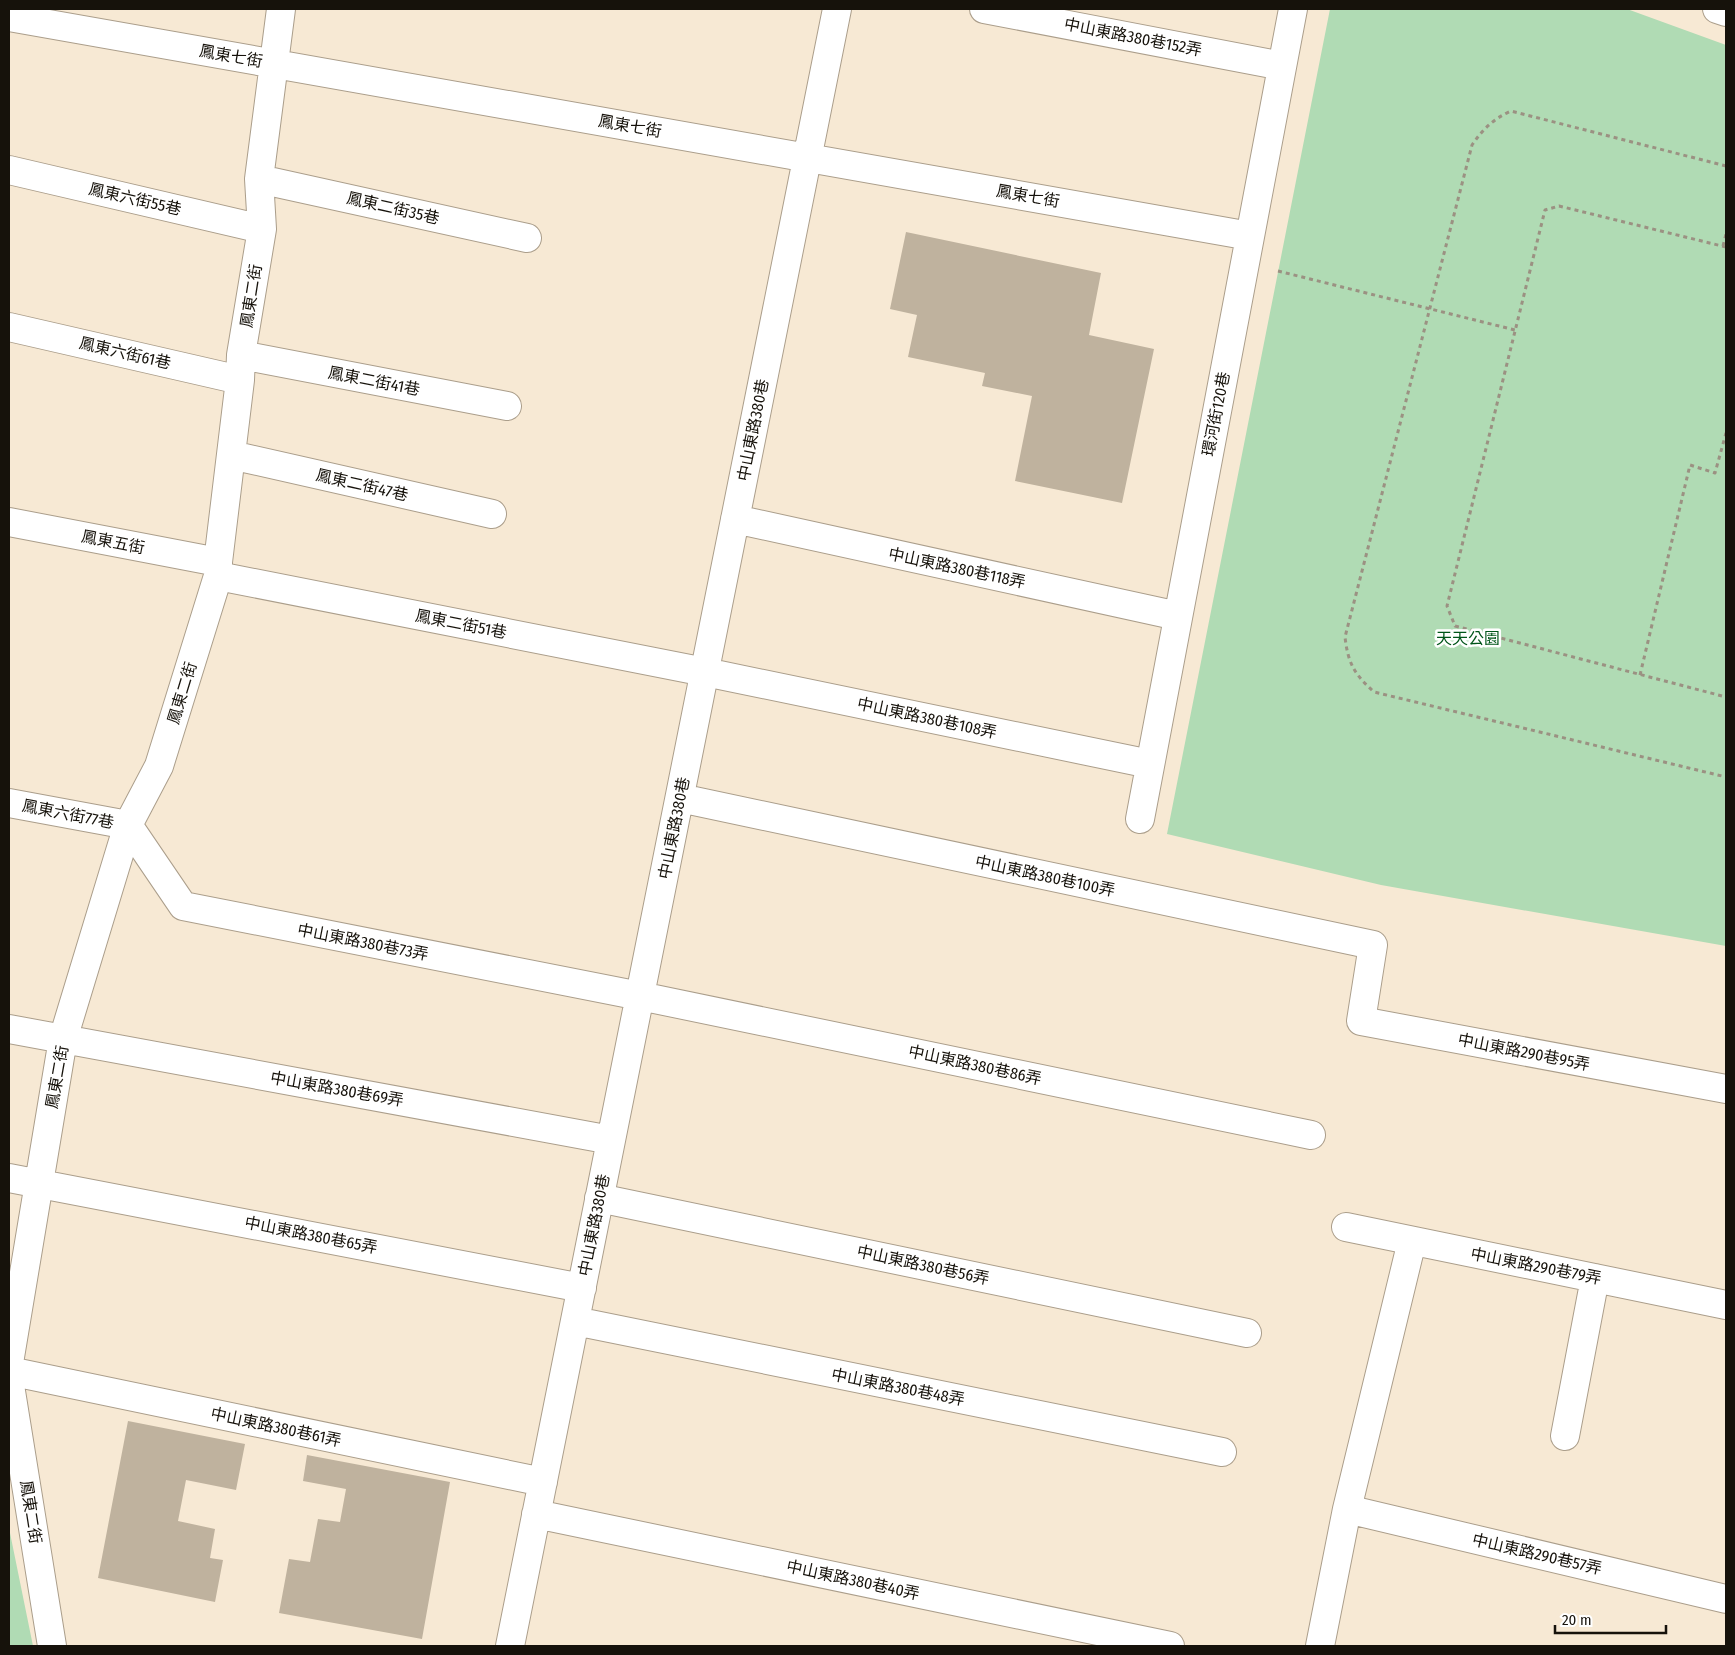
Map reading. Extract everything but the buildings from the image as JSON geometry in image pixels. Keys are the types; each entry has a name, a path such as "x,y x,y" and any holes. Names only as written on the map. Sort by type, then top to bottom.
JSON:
{"street":[{"name":"鳳東二街","path":"9,1363 63,1039 128,825 160,766 218,569 240,368 262,229 259,178 281,9"},
{"name":"中山東路380巷","path":"510,1646 837,9"},
{"name":"中山東路380巷152弄","path":"984,9 1282,66"},
{"name":"環河街120巷","path":"1140,820 1293,9"},
{"path":"1717,9 1726,12"},
{"name":"鳳東七街","path":"9,17 1250,236"},
{"name":"鳳東六街55巷","path":"9,170 262,229"},
{"name":"鳳東二街35巷","path":"259,178 527,238"},
{"name":"鳳東六街61巷","path":"9,327 240,368"},
{"name":"鳳東二街41巷","path":"240,368 507,406"},
{"name":"鳳東二街47巷","path":"231,454 492,514"},
{"name":"中山東路380巷118弄","path":"735,519 1178,616"},
{"name":"鳳東五街","path":"9,522 218,569"},
{"name":"鳳東二街51巷","path":"218,569 704,672"},
{"name":"中山東路380巷108弄","path":"704,672 1150,764"},
{"name":"中山東路380巷100弄","path":"680,798 1373,945 1367,983"},
{"name":"鳳東六街77巷","path":"9,803 128,825"},
{"name":"中山東路380巷73弄","path":"128,825 183,906 640,996"},
{"name":"中山東路290巷95弄","path":"1367,983 1361,1021 1726,1089"},
{"name":"中山東路380巷86弄","path":"640,996 1311,1135"},
{"name":"中山東路380巷69弄","path":"9,1030 611,1140"},
{"name":"中山東路380巷65弄","path":"9,1178 40,1182 582,1288"},
{"name":"中山東路380巷56弄","path":"600,1198 1247,1333"},
{"name":"中山東路290巷79弄","path":"1346,1228 1726,1305"},
{"path":"1320,1646 1347,1509 1412,1241"},
{"path":"1564,1436 1595,1278"},
{"name":"中山東路380巷48弄","path":"575,1322 1222,1452"},
{"name":"中山東路380巷61弄","path":"9,1371 543,1482"},
{"name":"鳳東二街","path":"9,1379 52,1646"},
{"name":"中山東路290巷57弄","path":"1347,1509 1726,1599"},
{"name":"中山東路380巷40弄","path":"536,1514 1170,1646"}],"path":[{"path":"1726,166 1511,111 1496,118 1481,132 1472,145 1345,637 1347,658 1360,679 1374,692 1726,777"},
{"path":"1726,234 1725,246 1559,206 1545,210 1447,606 1455,626 1726,697"},
{"path":"1245,262 1515,330"},
{"path":"1640,675 1690,465 1715,473 1726,433"}],"green space":[{"name":"天天公園","path":"1330,9 1627,9 1726,45 1726,946 1381,885 1167,834"},
{"path":"9,1528 33,1646 9,1646"}]}
